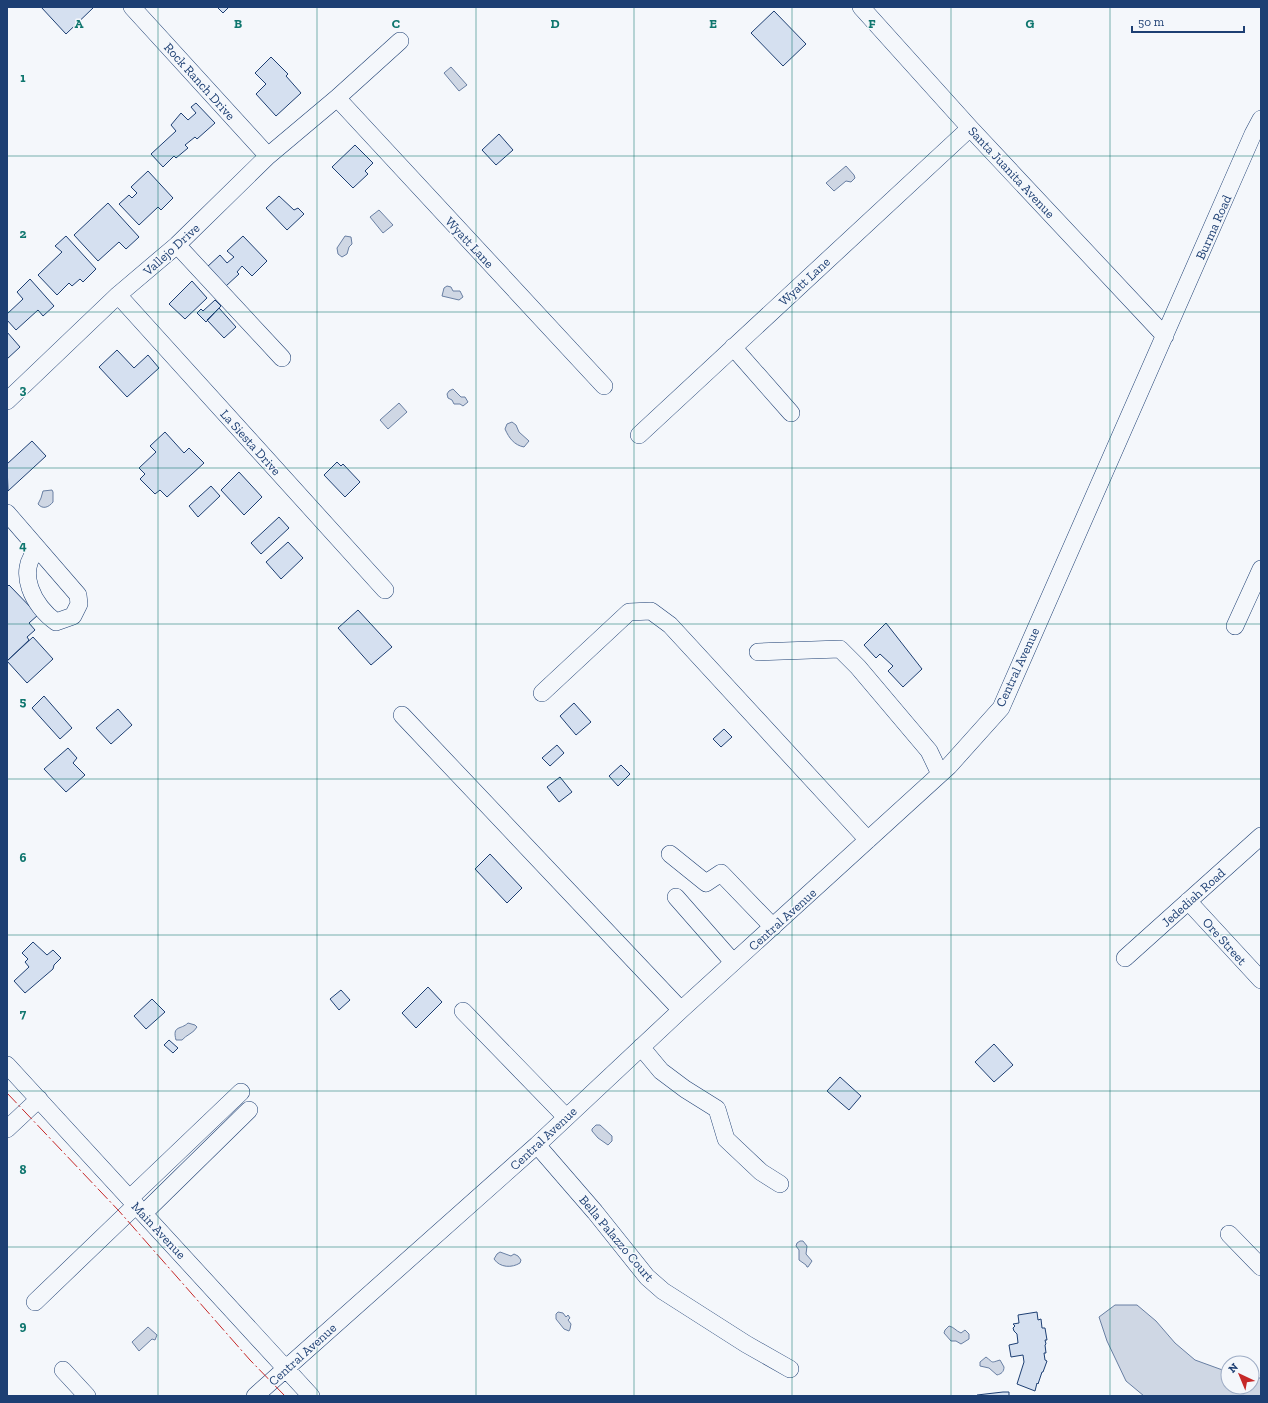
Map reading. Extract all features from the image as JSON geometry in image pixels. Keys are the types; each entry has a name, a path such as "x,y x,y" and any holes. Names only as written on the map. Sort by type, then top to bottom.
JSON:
{"street":[{"name":"Rock Ranch Drive","path":"132,7 268,156"},
{"name":"Santa Juanita Avenue","path":"861,7 970,128 1165,336"},
{"name":"Vallejo Drive","path":"7,401 118,295 177,245 268,156 337,98 400,41"},
{"name":"Wyatt Lane","path":"337,98 604,386"},
{"name":"Burma Road","path":"1165,336 1257,135 1261,119"},
{"name":"Wyatt Lane","path":"639,435 970,128"},
{"path":"177,245 282,358"},
{"name":"La Siesta Drive","path":"118,295 385,590"},
{"name":"Central Avenue","path":"255,1396 537,1145 681,1010 940,774 971,742 1000,708 1165,336"},
{"path":"733,347 791,413"},
{"path":"7,513 38,548"},
{"path":"1235,626 1261,569"},
{"path":"542,693 629,612 651,611 670,625 868,840"},
{"path":"758,652 840,649 858,667 929,751 940,774"},
{"path":"402,715 681,1010"},
{"name":"Jedediah Road","path":"1125,958 1261,836"},
{"path":"670,854 706,883 721,872 773,927"},
{"path":"676,897 734,962"},
{"name":"Ore Street","path":"1188,901 1261,980"},
{"path":"463,1010 566,1117"},
{"path":"641,1047 661,1071 685,1089 717,1109 726,1139 761,1172 780,1184"},
{"name":"Main Avenue","path":"7,1065 311,1396"},
{"path":"137,1206 241,1092"},
{"path":"7,1129 39,1099"},
{"path":"35,1302 137,1206 249,1110"},
{"name":"Bella Palazzo Court","path":"537,1145 595,1212 647,1277 663,1291 746,1344 790,1369"},
{"path":"1229,1234 1261,1267"},
{"path":"63,1370 88,1396"}],"shaded area":[{"path":"451,67 467,85 459,91 444,73"},
{"path":"846,166 855,178 851,182 846,181 834,191 826,183"},
{"path":"379,210 393,225 383,233 370,217"},
{"path":"345,236 351,237 352,244 349,247 347,254 342,257 338,254 337,248"},
{"path":"447,286 451,287 453,291 460,291 463,297 459,300 442,296 444,288"},
{"path":"453,389 461,397 465,397 468,402 463,406 460,404 454,404 452,400 448,398 447,394"},
{"path":"399,403 407,412 388,429 380,420"},
{"path":"512,422 516,425 519,432 529,441 524,447 515,443 505,429 507,424"},
{"path":"52,490 53,502 46,507 40,506 38,504 43,491"},
{"path":"188,1023 197,1027 182,1040 176,1040 176,1030"},
{"path":"596,1125 600,1125 612,1136 612,1141 608,1145 598,1138 592,1131"},
{"path":"800,1241 803,1241 807,1246 806,1254 812,1261 808,1267 799,1260 799,1250 796,1246"},
{"path":"500,1252 511,1256 514,1254 518,1256 521,1260 520,1263 513,1266 503,1266 499,1264 494,1259"},
{"path":"1115,1305 1137,1305 1156,1321 1175,1343 1195,1360 1220,1369 1220,1395 1260,1395 1261,1378 1261,1396 1144,1396 1126,1381 1107,1341 1099,1317"},
{"path":"558,1312 563,1313 566,1317 568,1315 570,1318 568,1320 571,1324 569,1331 564,1329 556,1319 556,1314"},
{"path":"949,1326 961,1333 965,1330 969,1334 969,1339 961,1344 956,1341 951,1341 944,1333"},
{"path":"148,1327 157,1335 155,1340 152,1339 139,1351 132,1342"},
{"path":"986,1357 992,1362 1000,1360 1004,1367 1000,1374 997,1375 989,1368 980,1366 980,1362"}],"building":[{"path":"41,7 94,7 66,34"},
{"path":"217,7 229,7 223,13"},
{"path":"774,11 806,44 783,66 751,33"},
{"path":"271,57 288,74 286,76 301,93 276,116 256,94 266,84 255,73"},
{"path":"196,103 215,123 197,139 195,137 185,145 188,148 176,158 174,156 163,167 151,154 176,131 171,125 181,113 188,120 196,113 191,107"},
{"path":"499,134 513,150 496,165 482,150"},
{"path":"355,145 373,163 365,171 368,174 353,188 332,167"},
{"path":"148,171 173,198 161,210 158,207 139,225 119,204 129,195 132,198 137,193 131,187"},
{"path":"279,196 294,210 298,208 304,214 287,230 266,208"},
{"path":"108,203 139,237 126,249 119,242 98,261 74,235"},
{"path":"66,236 96,269 83,282 80,279 72,286 69,283 57,295 38,275 62,252 55,246"},
{"path":"243,236 267,261 252,276 242,266 237,272 239,274 226,286 207,267 220,255 227,263 234,257 227,251"},
{"path":"30,279 54,306 43,316 38,310 16,330 7,320 7,314 23,299 17,292"},
{"path":"192,281 207,298 185,319 169,304"},
{"path":"215,300 221,306 206,322 197,313 201,309 203,311"},
{"path":"219,308 236,327 224,338 207,320"},
{"path":"7,332 20,347 7,359"},
{"path":"117,350 134,368 148,355 159,368 127,397 99,367"},
{"path":"165,432 184,453 189,448 204,463 167,497 160,490 155,494 140,479 145,474 139,468 156,452 150,446"},
{"path":"32,441 46,456 8,491 7,464"},
{"path":"337,462 341,466 343,464 360,482 345,497 324,475"},
{"path":"239,472 262,497 244,515 221,490"},
{"path":"211,486 220,496 198,517 189,506"},
{"path":"279,517 289,528 261,554 251,543"},
{"path":"288,542 303,558 281,579 266,562"},
{"path":"9,585 38,615 29,623 35,630 27,637 29,640 7,661 7,587"},
{"path":"358,610 392,647 371,665 338,628"},
{"path":"886,623 922,669 903,687 888,671 893,666 880,654 876,658 864,645"},
{"path":"33,637 53,659 27,683 7,661"},
{"path":"44,696 72,728 60,739 32,708"},
{"path":"574,703 591,722 576,735 560,716"},
{"path":"118,709 132,725 111,744 96,728"},
{"path":"724,729 732,737 721,747 713,739"},
{"path":"557,745 564,753 550,766 542,758"},
{"path":"68,748 77,758 73,763 85,775 66,792 44,769"},
{"path":"621,765 630,774 618,786 609,776"},
{"path":"560,777 572,792 559,802 547,787"},
{"path":"490,854 522,888 507,903 475,869"},
{"path":"33,942 47,955 53,950 61,958 54,965 53,969 25,993 14,981 29,967 25,962 28,959 22,953"},
{"path":"428,987 442,1002 416,1028 402,1013"},
{"path":"341,990 350,1000 339,1010 330,999"},
{"path":"152,999 165,1012 146,1029 134,1016"},
{"path":"169,1040 178,1048 173,1053 164,1045"},
{"path":"994,1044 1013,1065 994,1082 975,1062"},
{"path":"840,1077 861,1096 849,1110 827,1091"},
{"path":"1037,1312 1038,1320 1041,1319 1042,1328 1045,1328 1047,1340 1045,1340 1046,1353 1044,1353 1045,1360 1047,1361 1035,1391 1017,1384 1024,1362 1023,1355 1011,1357 1009,1345 1018,1343 1017,1334 1013,1328 1015,1326 1013,1324 1019,1323 1018,1315"},
{"path":"1009,1392 1009,1396 977,1396 977,1395"}],"power":[{"path":"7,1093 119,1211 250,1360 285,1396"}]}
